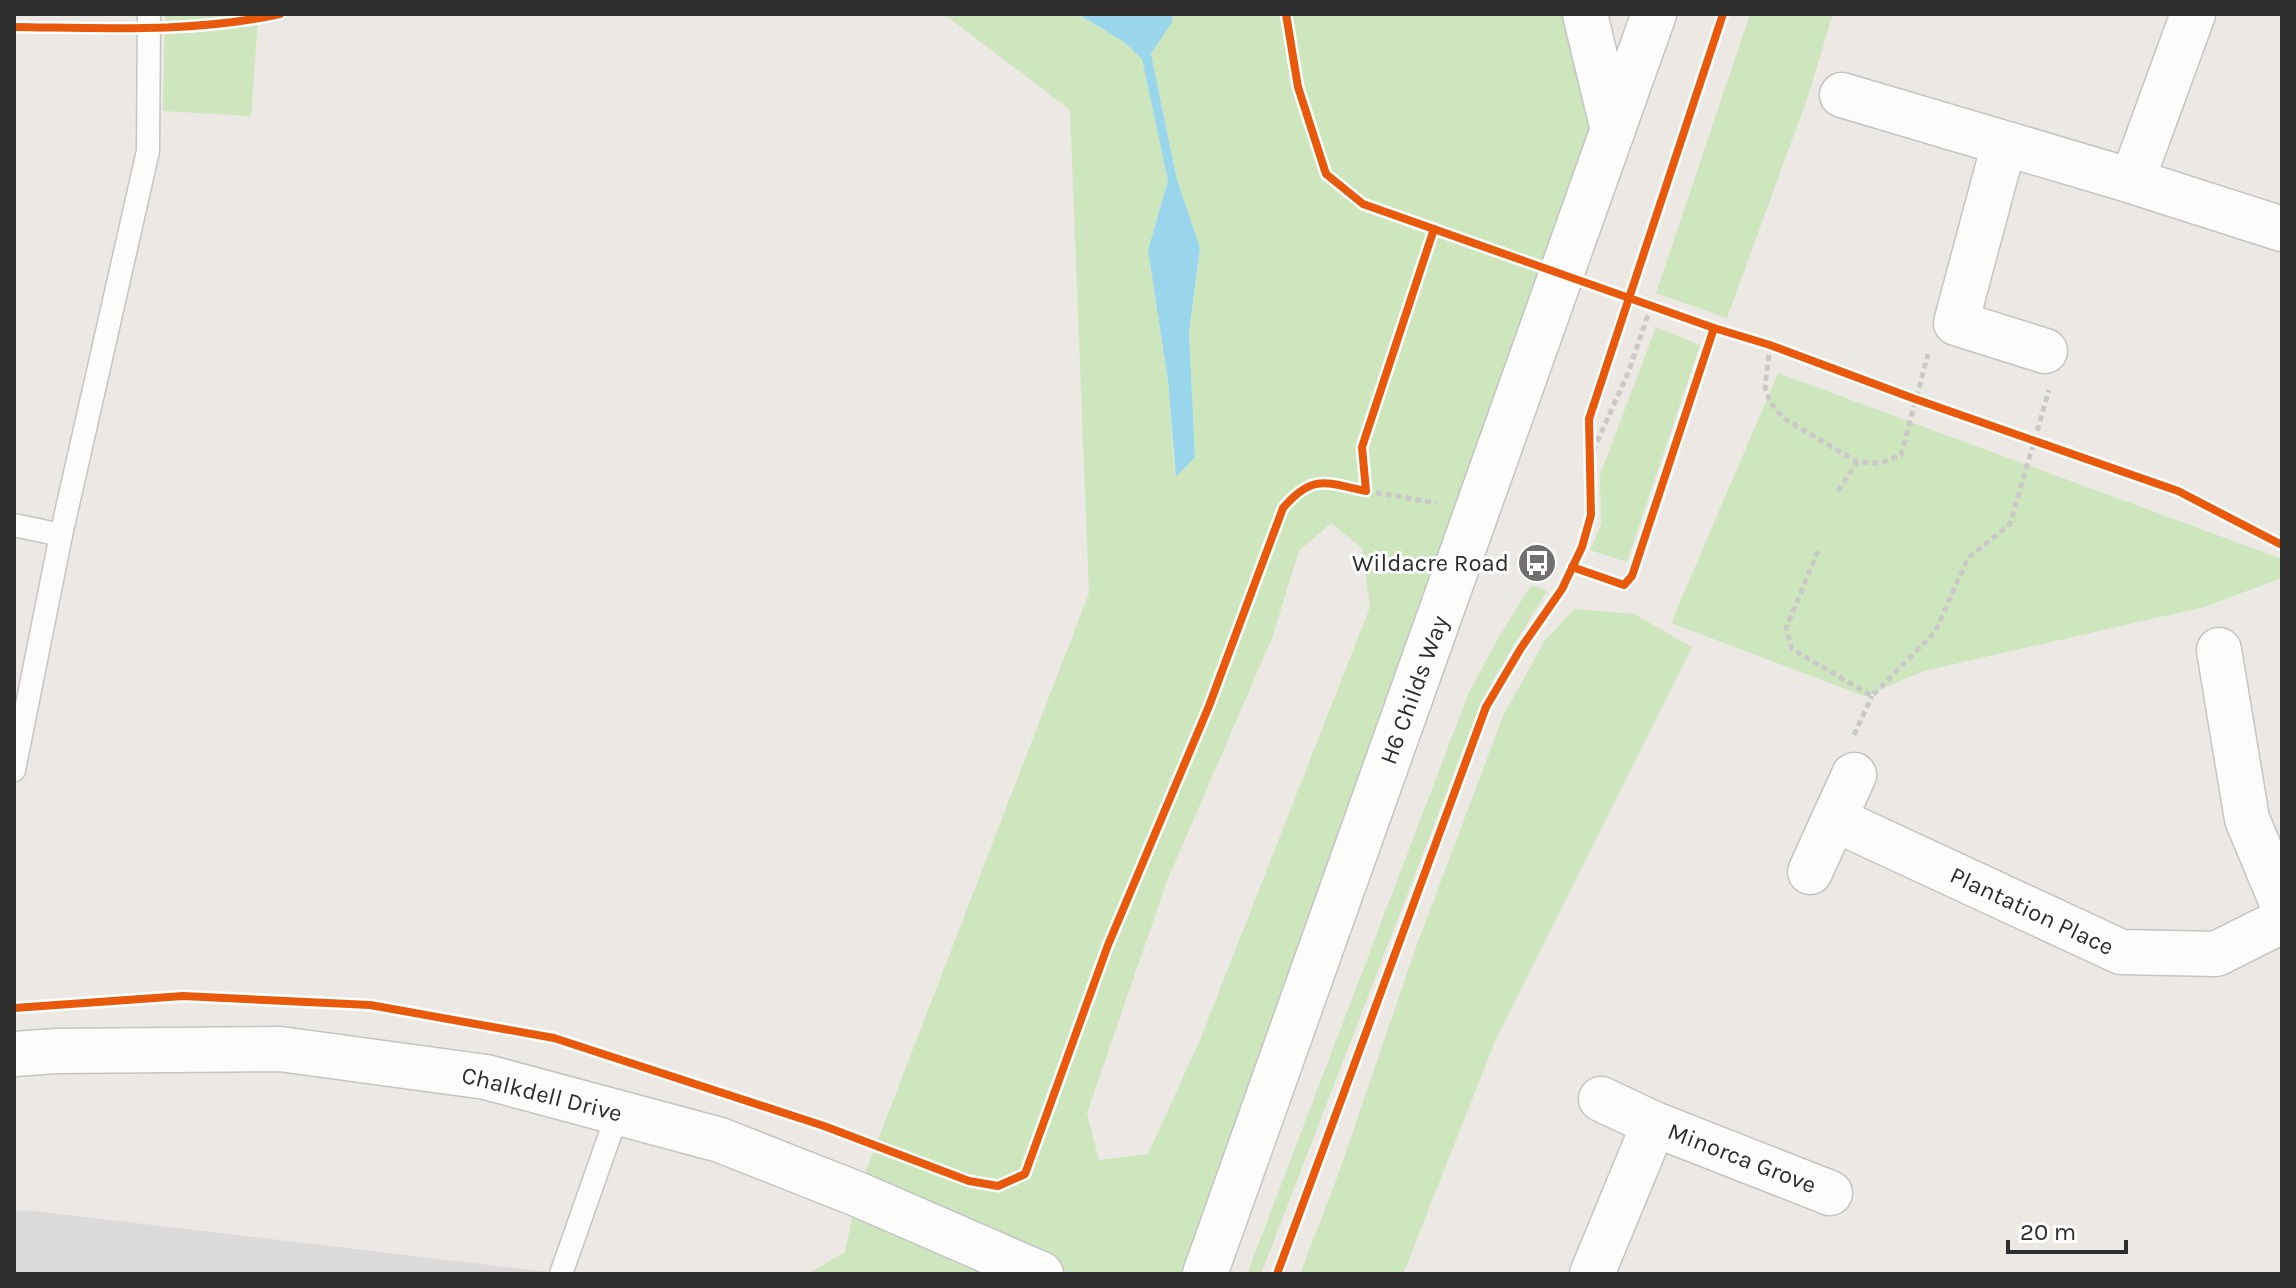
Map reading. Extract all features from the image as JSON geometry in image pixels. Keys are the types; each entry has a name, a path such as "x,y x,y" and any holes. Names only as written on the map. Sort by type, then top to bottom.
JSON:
{"street":[{"path":"1585,14 1613,130"},
{"name":"H6 Childs Way","path":"1205,1274 1654,14"},
{"path":"2132,181 2193,14"},
{"path":"1842,95 2282,229"},
{"path":"2004,144 1956,323 2045,351"},
{"path":"2219,650 2247,819 2282,903"},
{"path":"1810,872 1854,775"},
{"name":"Plantation Place","path":"1834,819 2121,952 2216,954 2282,921"},
{"name":"Chalkdell Drive","path":"14,1054 280,1049 486,1077 720,1140 857,1194 1033,1272"},
{"name":"Minorca Grove","path":"1601,1099 1654,1124 1830,1193"},
{"name":"Minorca Grove","path":"1592,1274 1654,1124"}],"lane":[{"path":"14,770 61,535 148,151 149,14"},
{"path":"14,525 61,535"},
{"path":"561,1274 618,1112"}],"path":[{"path":"1637,301 1664,310"},
{"path":"1589,460 1628,373 1651,306"},
{"path":"1756,341 1784,350"},
{"path":"1770,345 1765,387 1770,402 1783,418 1857,462 1881,463 1901,455 1915,399"},
{"path":"1818,551 1786,628 1792,649 1872,696 1935,632 1968,558 2010,524 2053,376 2045,351"},
{"path":"1901,394 1930,405"},
{"path":"1589,432 1589,474"},
{"path":"2020,436 2049,446"},
{"path":"1838,491 1857,462"},
{"path":"1365,476 1366,491"},
{"path":"1354,489 1479,508"}],"shaded area":[{"path":"14,1211 566,1274 14,1274"}],"green space":[{"path":"165,14 280,14 258,19 251,116 163,111"},
{"path":"944,14 1078,14 1124,42 1142,58 1168,181 1148,250 1168,381 1175,476 1195,457 1189,332 1200,249 1177,180 1151,54 1172,22 1172,14 1585,14 1613,130 1205,1274 807,1274 845,1252 857,1194 1089,593 1070,110","holes":["1331,523 1362,548 1370,607 1200,1040 1148,1154 1099,1160 1087,1113 1167,881 1272,638 1299,551"]},
{"path":"1750,14 1833,14 1807,99 1727,318 1656,293"},
{"path":"1656,327 1700,345 1627,562 1590,550 1601,524 1600,475"},
{"path":"1778,373 2282,559 2282,578 2204,607 1924,671 1864,696 1671,623"},
{"path":"1531,585 1547,591 1478,711 1261,1274 1247,1274 1469,692"},
{"path":"1574,609 1634,614 1692,647 1496,1039 1403,1274 1300,1274 1338,1175 1415,950 1503,716 1544,642"}],"water":[{"path":"1078,14 1172,14 1172,22 1151,54 1177,180 1200,248 1189,332 1195,457 1176,477 1168,381 1148,250 1168,181 1142,59 1124,42"}],"cycle path":[{"path":"14,27 181,27 280,14"},
{"path":"1286,14 1298,87 1326,174 1363,204 2178,491 2282,545"},
{"path":"1277,1274 1486,707 1521,648 1562,589 1582,547 1591,515 1589,419 1723,14"},
{"path":"14,1008 183,996 370,1005 554,1038 824,1126 969,1181 998,1186 1025,1174 1108,945 1209,706 1283,508 1303,489 1321,483 1366,491 1362,447 1434,229"},
{"path":"1572,567 1624,585 1632,576 1714,328"}],"place":[{"name":"Wildacre Road","path":"1537,563"}]}
